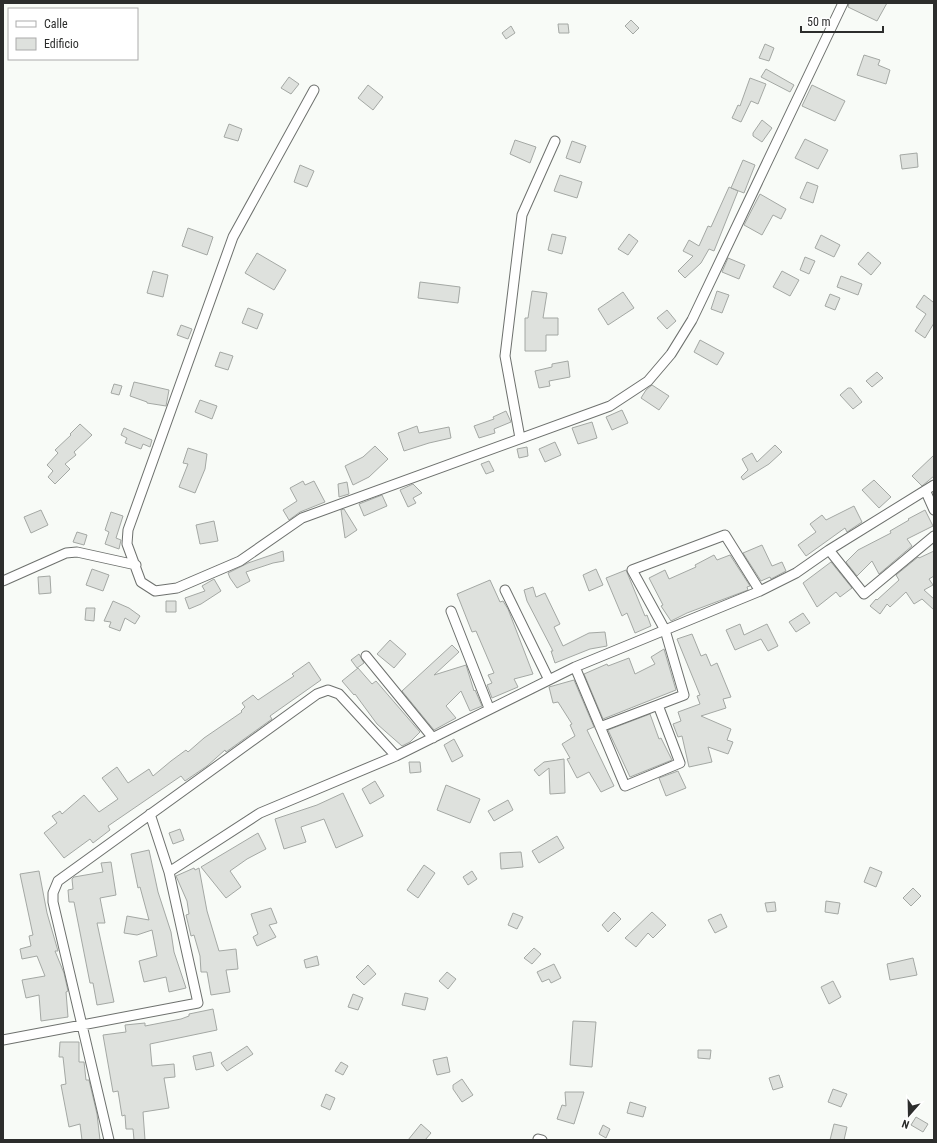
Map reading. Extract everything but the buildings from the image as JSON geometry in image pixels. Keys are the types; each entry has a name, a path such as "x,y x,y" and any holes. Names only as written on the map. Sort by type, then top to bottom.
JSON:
{"street":[{"path":"314,90 233,236 128,530 127,544 141,582 155,592 177,588 240,561 302,518 610,406 648,381 671,354 692,320 843,3"},
{"path":"520,438 506,356 522,215 555,141"},
{"path":"169,872 260,813 396,756 575,666 760,591 796,573 829,550 934,486"},
{"path":"926,492 934,510"},
{"path":"600,727 684,695 665,630 632,570 725,535 760,591"},
{"path":"829,550 864,594 934,536"},
{"path":"3,581 66,553 77,552 136,566"},
{"path":"505,590 549,680"},
{"path":"451,611 489,708"},
{"path":"366,656 433,738"},
{"path":"575,666 625,786 680,763 658,705"},
{"path":"109,1140 53,902 53,893 58,881 317,694 328,690 339,694 396,756"},
{"path":"3,1040 198,1003 169,872 150,814"}]}
